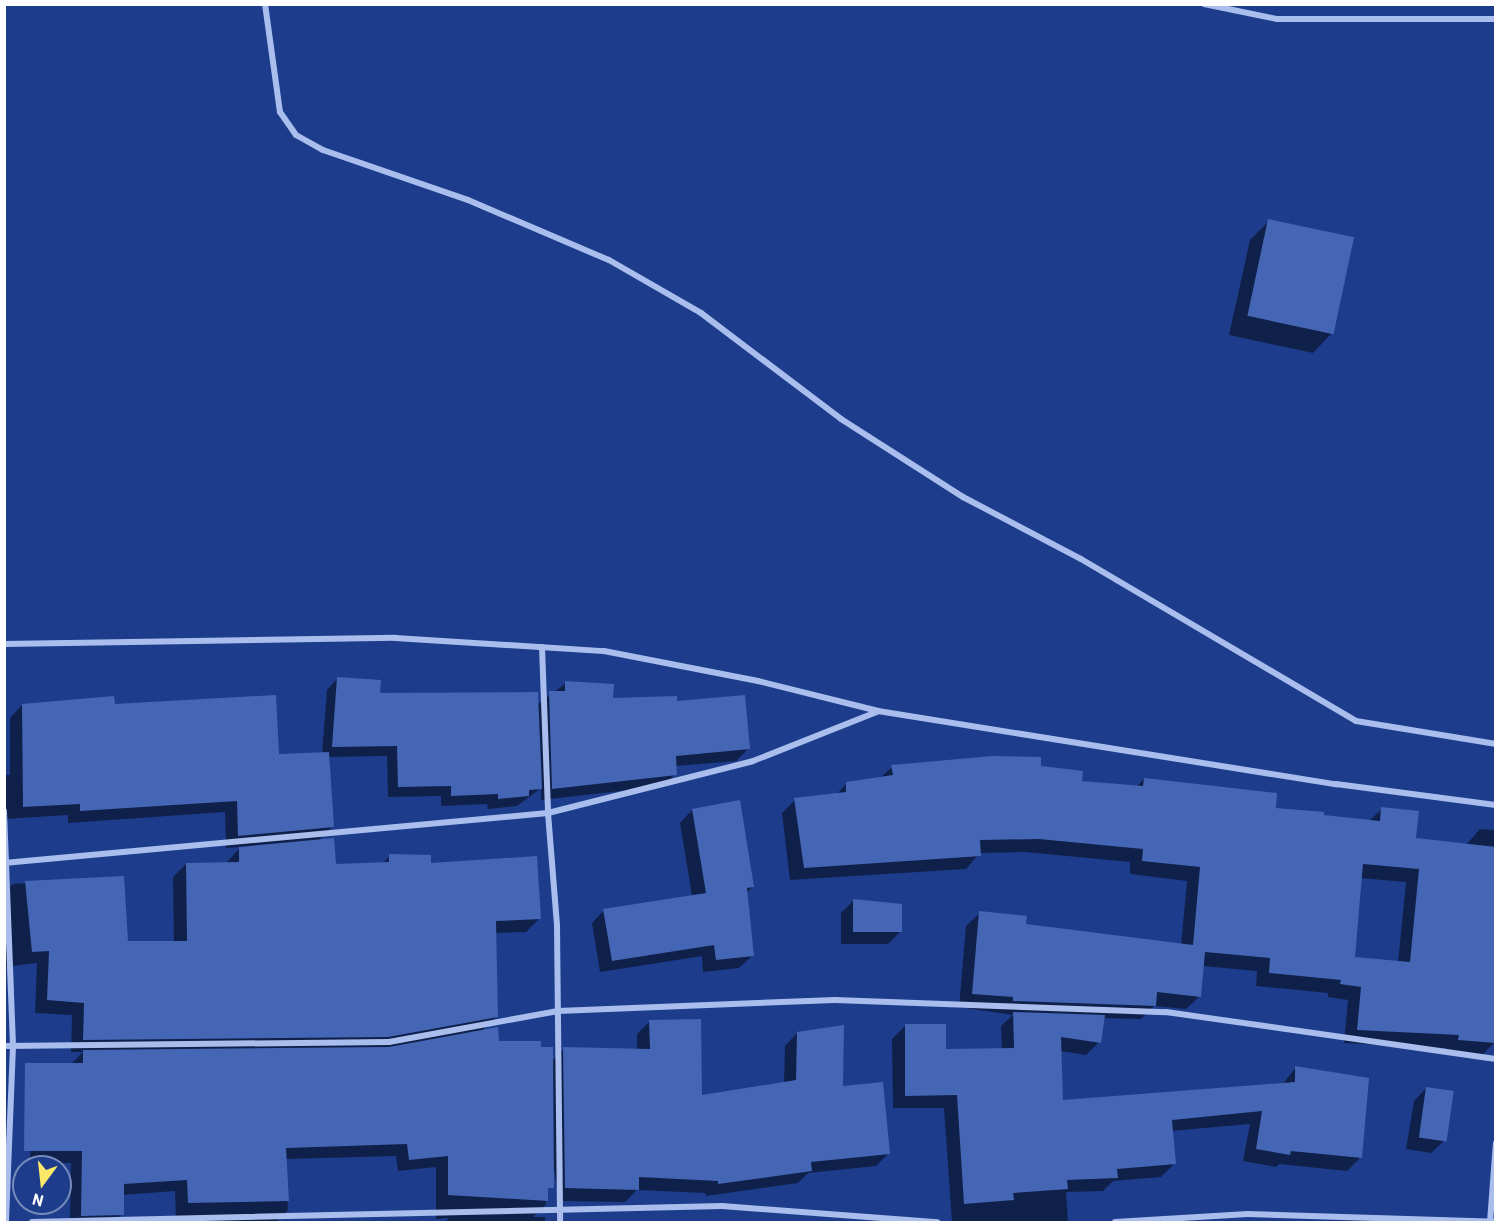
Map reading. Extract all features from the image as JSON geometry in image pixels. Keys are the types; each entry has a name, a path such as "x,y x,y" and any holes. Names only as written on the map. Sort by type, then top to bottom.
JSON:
{"street":[{"path":"265,4 280,112 296,135 323,150 468,201 609,260 700,313 841,419 963,496 1082,559 1356,721 1496,744"},
{"path":"1204,4 1277,19 1496,19"},
{"path":"4,644 395,638 604,651 758,681 878,711 1336,784 1496,805"},
{"path":"542,647 548,813 557,926 560,1222"},
{"path":"6,863 548,813 753,761 878,711"},
{"path":"4,810 13,1046 6,1222"},
{"path":"4,1046 389,1042 558,1011 835,1000 1166,1012 1496,1059"},
{"path":"1490,1222 1496,1143"},
{"path":"32,1222 722,1206 937,1222"},
{"path":"1115,1222 1248,1214 1496,1222"}],"building":[{"path":"1268,219 1354,237 1333,334 1247,316"},
{"path":"337,677 381,680 380,693 538,692 542,789 529,790 529,796 498,799 498,794 451,796 451,786 398,787 397,746 332,747"},
{"path":"565,681 614,684 613,698 677,696 677,701 745,695 750,749 676,756 677,775 552,789 549,691 565,691"},
{"path":"276,695 279,754 329,752 334,827 238,836 237,801 80,811 80,804 23,807 22,704 114,696 115,704"},
{"path":"993,756 1041,757 1041,766 1083,771 1082,781 1143,786 1144,778 1277,793 1276,808 1324,812 1324,815 1380,821 1381,807 1419,811 1416,838 1496,847 1496,1043 1458,1040 1459,1035 1357,1030 1361,987 1340,984 1341,980 1269,973 1270,958 1205,952 1201,997 1157,992 1156,1006 1013,1001 1013,997 972,994 979,911 1027,916 1026,924 1193,945 1200,867 1142,861 1143,849 1039,839 980,840 981,856 804,868 794,798 846,792 846,782 893,775 891,765","holes":["1363,864 1419,869 1410,962 1355,957"]},
{"path":"740,800 754,887 747,888 754,956 716,960 714,945 612,961 603,909 706,893 692,809"},
{"path":"334,838 336,864 389,862 389,854 431,855 431,863 537,856 541,919 496,921 498,1017 388,1037 83,1040 84,1003 47,1000 49,951 32,952 25,881 124,876 128,941 187,941 186,863 239,862 239,847"},
{"path":"853,899 902,904 902,932 853,932"},
{"path":"1013,1012 1105,1015 1101,1043 1061,1037 1063,1100 1295,1082 1295,1066 1369,1078 1362,1158 1291,1151 1290,1155 1256,1149 1262,1111 1172,1120 1176,1164 1117,1169 1118,1178 1067,1180 1068,1189 1013,1193 1014,1200 964,1204 957,1095 905,1096 905,1024 946,1024 946,1049 1014,1048"},
{"path":"701,1019 702,1095 796,1080 797,1032 844,1025 843,1086 883,1082 890,1154 811,1162 812,1171 718,1184 718,1181 639,1177 639,1190 565,1188 563,1047 650,1049 649,1020"},
{"path":"498,1027 499,1041 541,1041 541,1047 553,1047 554,1188 548,1188 548,1201 448,1195 448,1156 409,1160 407,1144 286,1148 289,1201 188,1203 187,1180 124,1184 124,1215 81,1216 82,1151 24,1151 25,1063 83,1063 83,1050 389,1047"},
{"path":"1426,1087 1454,1091 1447,1141 1419,1138"}]}
